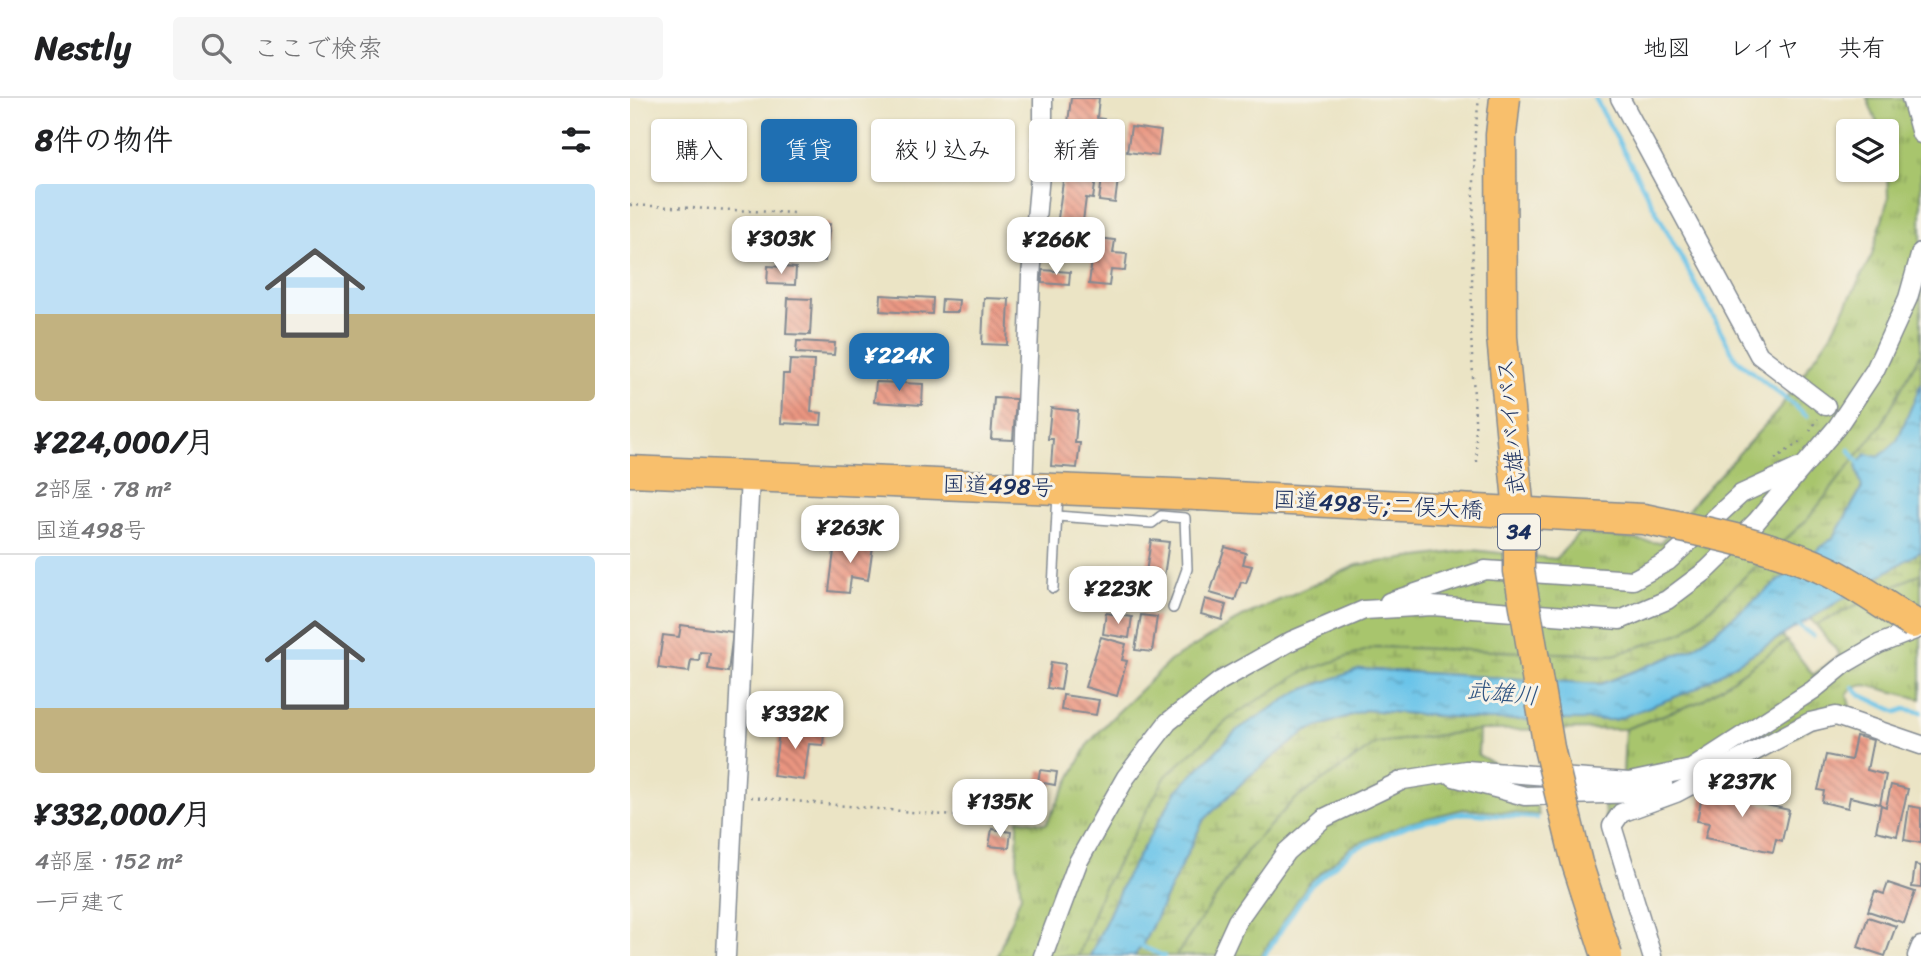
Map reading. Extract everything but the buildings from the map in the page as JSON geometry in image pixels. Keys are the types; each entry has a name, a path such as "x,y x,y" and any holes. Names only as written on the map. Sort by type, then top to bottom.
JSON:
{"highway":[{"name":"武雄バイパス","path":"1505,98 1501,135 1502,337 1518,512 1519,571 1549,748 1577,863 1607,956"},
{"name":"国道498号","path":"630,471 1023,487 1058,502 1198,495"},
{"name":"国道498号;二俣大橋","path":"1198,495 1643,519 1712,533 1783,554 1830,572 1918,626"}],"street":[{"path":"1023,487 1031,276 1043,141 1043,98"},
{"path":"1620,98 1759,355 1826,406"},
{"path":"1911,98 1921,134"},
{"path":"1364,610 1432,606 1620,620 1667,600 1707,570 1756,522 1837,427 1875,370 1908,298 1921,252"},
{"path":"1043,956 1078,862 1126,777 1168,722 1220,681 1291,641 1364,610 1485,570 1633,580 1668,561 1741,494 1804,465"},
{"path":"726,956 750,477"},
{"path":"1652,956 1612,826 1621,813 1813,690 1846,663 1918,626"},
{"path":"1443,774 1525,796 1645,799 1676,793 1810,722 1836,716 1921,745"},
{"path":"1221,956 1237,921 1286,852 1324,818 1403,780 1466,770 1629,782 1691,769"},
{"path":"1917,956 1921,946"}],"lane":[{"path":"1053,588 1058,502 1152,523 1161,516 1185,519 1187,569 1173,608"}],"path":[{"path":"1477,462 1471,334 1475,133 1479,98"},
{"path":"630,205 794,212"},
{"path":"1767,465 1806,437 1826,406"},
{"path":"734,795 1019,822"}],"green space":[{"path":"1867,98 1921,98 1921,352 1882,424 1807,520 1684,632 1615,655 1376,647 1102,891 1078,956 997,956 1021,895 1017,862 1018,819 1046,824 1089,743 1170,661 1244,616 1357,565 1472,550 1556,559 1579,533 1660,543 1776,413 1833,331 1872,255 1888,199 1888,182 1899,182 1899,119 1875,119"},
{"path":"1921,352 1921,384 1897,441 1879,457 1834,537 1694,648 1601,684 1360,669 1177,790 1126,877 1090,956 1078,956 1102,891 1166,776 1231,717 1303,672 1376,647 1614,655 1684,632 1807,520 1882,424"},
{"path":"1921,551 1921,573 1816,625 1810,619"},
{"path":"1921,573 1921,699 1866,685 1853,687 1847,695 1852,714 1811,727 1670,804 1605,818 1603,786 1623,776 1625,729 1701,701 1787,641 1813,675 1840,655 1816,625"},
{"path":"1782,636 1787,641 1701,701 1625,729 1479,730 1377,743 1293,801 1249,848 1176,956 1134,956 1143,944 1203,821 1248,777 1307,731 1365,710 1489,720 1693,690"},
{"path":"1479,730 1478,755 1529,782 1539,815 1463,809 1409,823 1352,846 1308,884 1261,956 1176,956 1249,848 1293,801 1377,743"}],"water":[{"name":"武雄川","path":"1921,384 1921,551 1693,690 1615,720 1489,720 1365,710 1307,731 1248,777 1203,821 1143,944 1134,956 1090,956 1126,877 1177,790 1237,730 1299,691 1360,669 1601,684 1694,648 1834,537 1862,488 1856,465 1866,454 1879,457 1897,441"}],"waterway":[{"path":"1595,98 1736,359 1807,416"},
{"path":"1849,449 1860,465"},
{"path":"1794,622 1813,636"},
{"path":"1853,687 1861,695 1897,712 1905,709 1921,712"},
{"path":"1264,956 1309,887 1352,850 1409,825 1463,813 1537,818"},
{"path":"1136,944 1164,956"}]}
